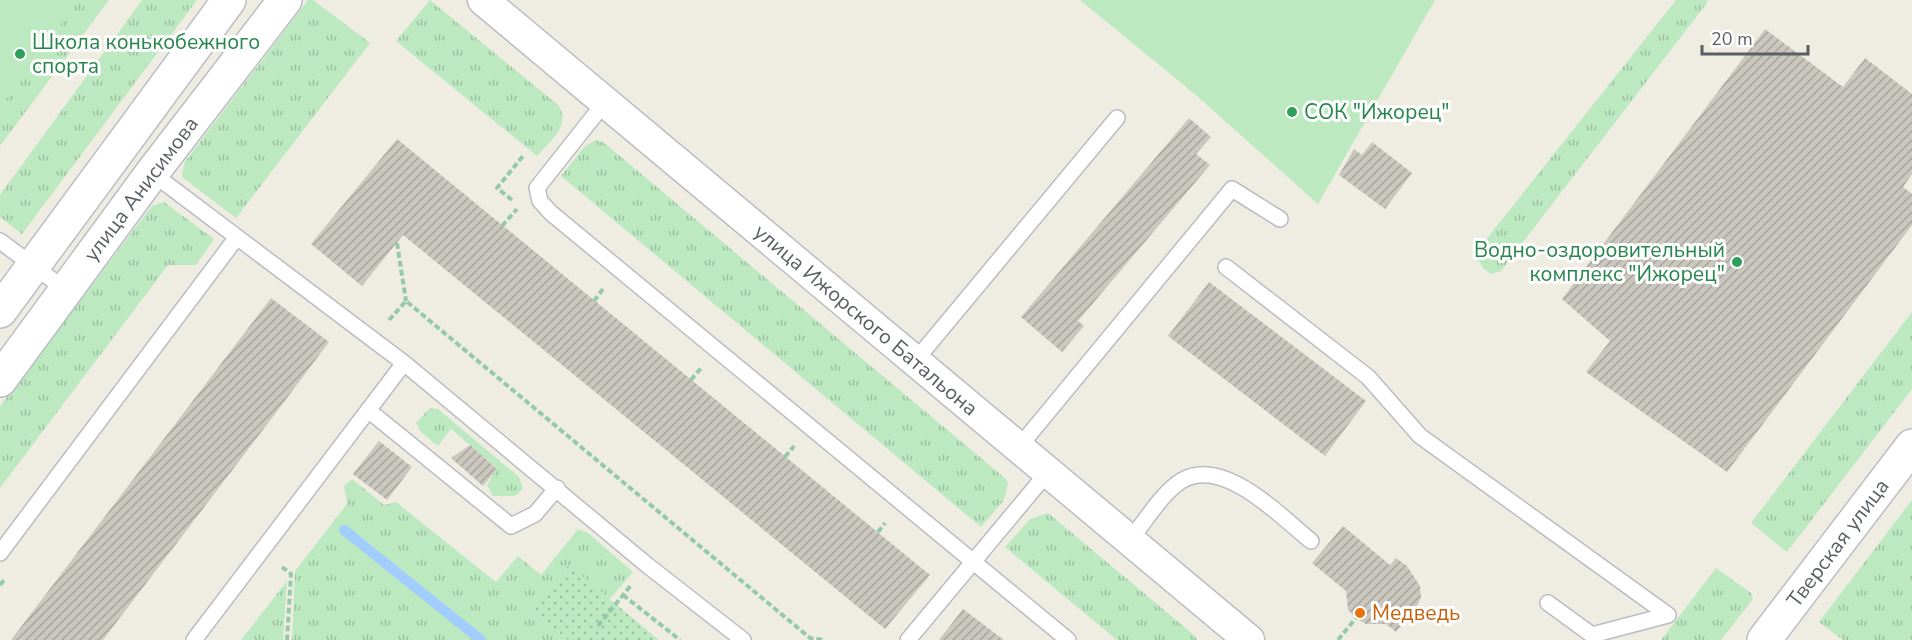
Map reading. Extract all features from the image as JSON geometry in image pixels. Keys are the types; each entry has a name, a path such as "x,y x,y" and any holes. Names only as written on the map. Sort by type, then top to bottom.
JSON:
{"main road":[{"name":"улица Анисимова","path":"0,311 229,0"},
{"name":"улица Анисимова","path":"0,380 152,173 285,0"},
{"name":"Тверская улица","path":"1764,640 1912,446"}],"street":[{"name":"улица Ижорского Батальона","path":"483,0 1130,540 1244,638"}],"lane":[{"path":"605,102 546,174 537,188 540,201 551,213 973,564 1068,640"},
{"path":"915,361 1117,118"},
{"path":"152,173 404,363 647,564 743,640"},
{"path":"1019,447 1232,189 1280,219"},
{"path":"0,553 237,237"},
{"path":"0,241 66,290"},
{"path":"1226,267 1368,377 1420,436 1668,615 1592,634 1548,603"},
{"path":"194,640 404,363"},
{"path":"368,410 511,526 535,514 557,488"},
{"path":"908,640 1048,472"},
{"path":"1130,540 1170,491 1182,481 1199,476 1225,478 1250,491 1311,541"}],"path":[{"path":"502,226 519,206"},
{"path":"397,243 406,301 810,638 825,640"},
{"path":"385,323 406,301"},
{"path":"262,550 291,574 287,640"},
{"path":"598,626 647,564"},
{"path":"623,595 680,640"},
{"path":"1338,640 1356,618"}],"green space":[{"path":"0,0 109,0 0,146"},
{"name":"Школа конькобежного спорта","path":"0,0 78,0 0,108"},
{"path":"142,0 197,0 22,234 0,217 0,195"},
{"path":"308,0 313,0 370,43 236,218 182,177 184,163"},
{"path":"430,0 558,105 562,112 561,126 553,139 537,156 396,41"},
{"name":"СОК \"Ижорец\"","path":"1080,0 1435,0 1318,204 1197,96"},
{"path":"1676,0 1707,0 1707,3 1500,272 1491,274 1483,268 1476,255 1481,246"},
{"path":"596,140 603,142 1006,479 1008,484 1004,500 981,527 561,176 585,146"},
{"path":"164,202 214,239 196,265 168,265 0,488 0,406 152,206"},
{"path":"1912,312 1912,389 1787,552 1751,523"},
{"path":"430,408 438,409 519,477 523,489 515,496 493,496 487,485 497,468 451,429 438,446 421,432 416,423"},
{"path":"352,479 384,505 396,502 496,582 518,556 541,575 578,529 588,533 633,572 610,599 569,566 532,610 568,640 292,640 295,571 347,504 344,486"},
{"path":"1912,500 1912,640 1843,640 1819,622"},
{"path":"1048,513 1194,635 1197,640 1117,640 1005,547 1030,519"},
{"path":"569,565 659,640 568,640 532,610"},
{"path":"1716,568 1751,593 1753,599 1721,640 1661,640"},
{"path":"287,581 283,640 241,640"}],"building":[{"name":"Водно-оздоровительный комплекс \"Ижорец\"","path":"1765,29 1843,87 1865,58 1912,94 1912,174 1903,187 1912,194 1912,225 1727,472 1586,372 1610,341 1562,299"},
{"path":"1189,118 1211,137 1196,154 1210,165 1078,321 1084,326 1062,352 1021,317"},
{"path":"397,139 930,575 885,629 403,235 362,286 311,244"},
{"path":"1372,142 1412,173 1385,209 1339,175 1354,149 1362,155"},
{"path":"1209,282 1366,401 1325,456 1168,336"},
{"path":"271,298 329,342 275,414 103,640 11,640"},
{"path":"379,441 412,467 387,500 353,474"},
{"path":"470,445 497,469 483,486 451,458"},
{"path":"1343,526 1390,565 1396,558 1407,566 1420,586 1421,597 1417,607 1396,632 1386,624 1366,624 1356,618 1348,610 1346,591 1312,563"},
{"path":"963,609 1004,640 939,640"}],"waterway":[{"path":"344,530 481,640"}],"place":[{"name":"Школа конькобежного спорта","path":"20,54"},
{"name":"СОК \"Ижорец\"","path":"1292,112"},
{"name":"Водно-оздоровительный комплекс \"Ижорец\"","path":"1737,262"},
{"name":"Медведь","path":"1360,613"}]}
